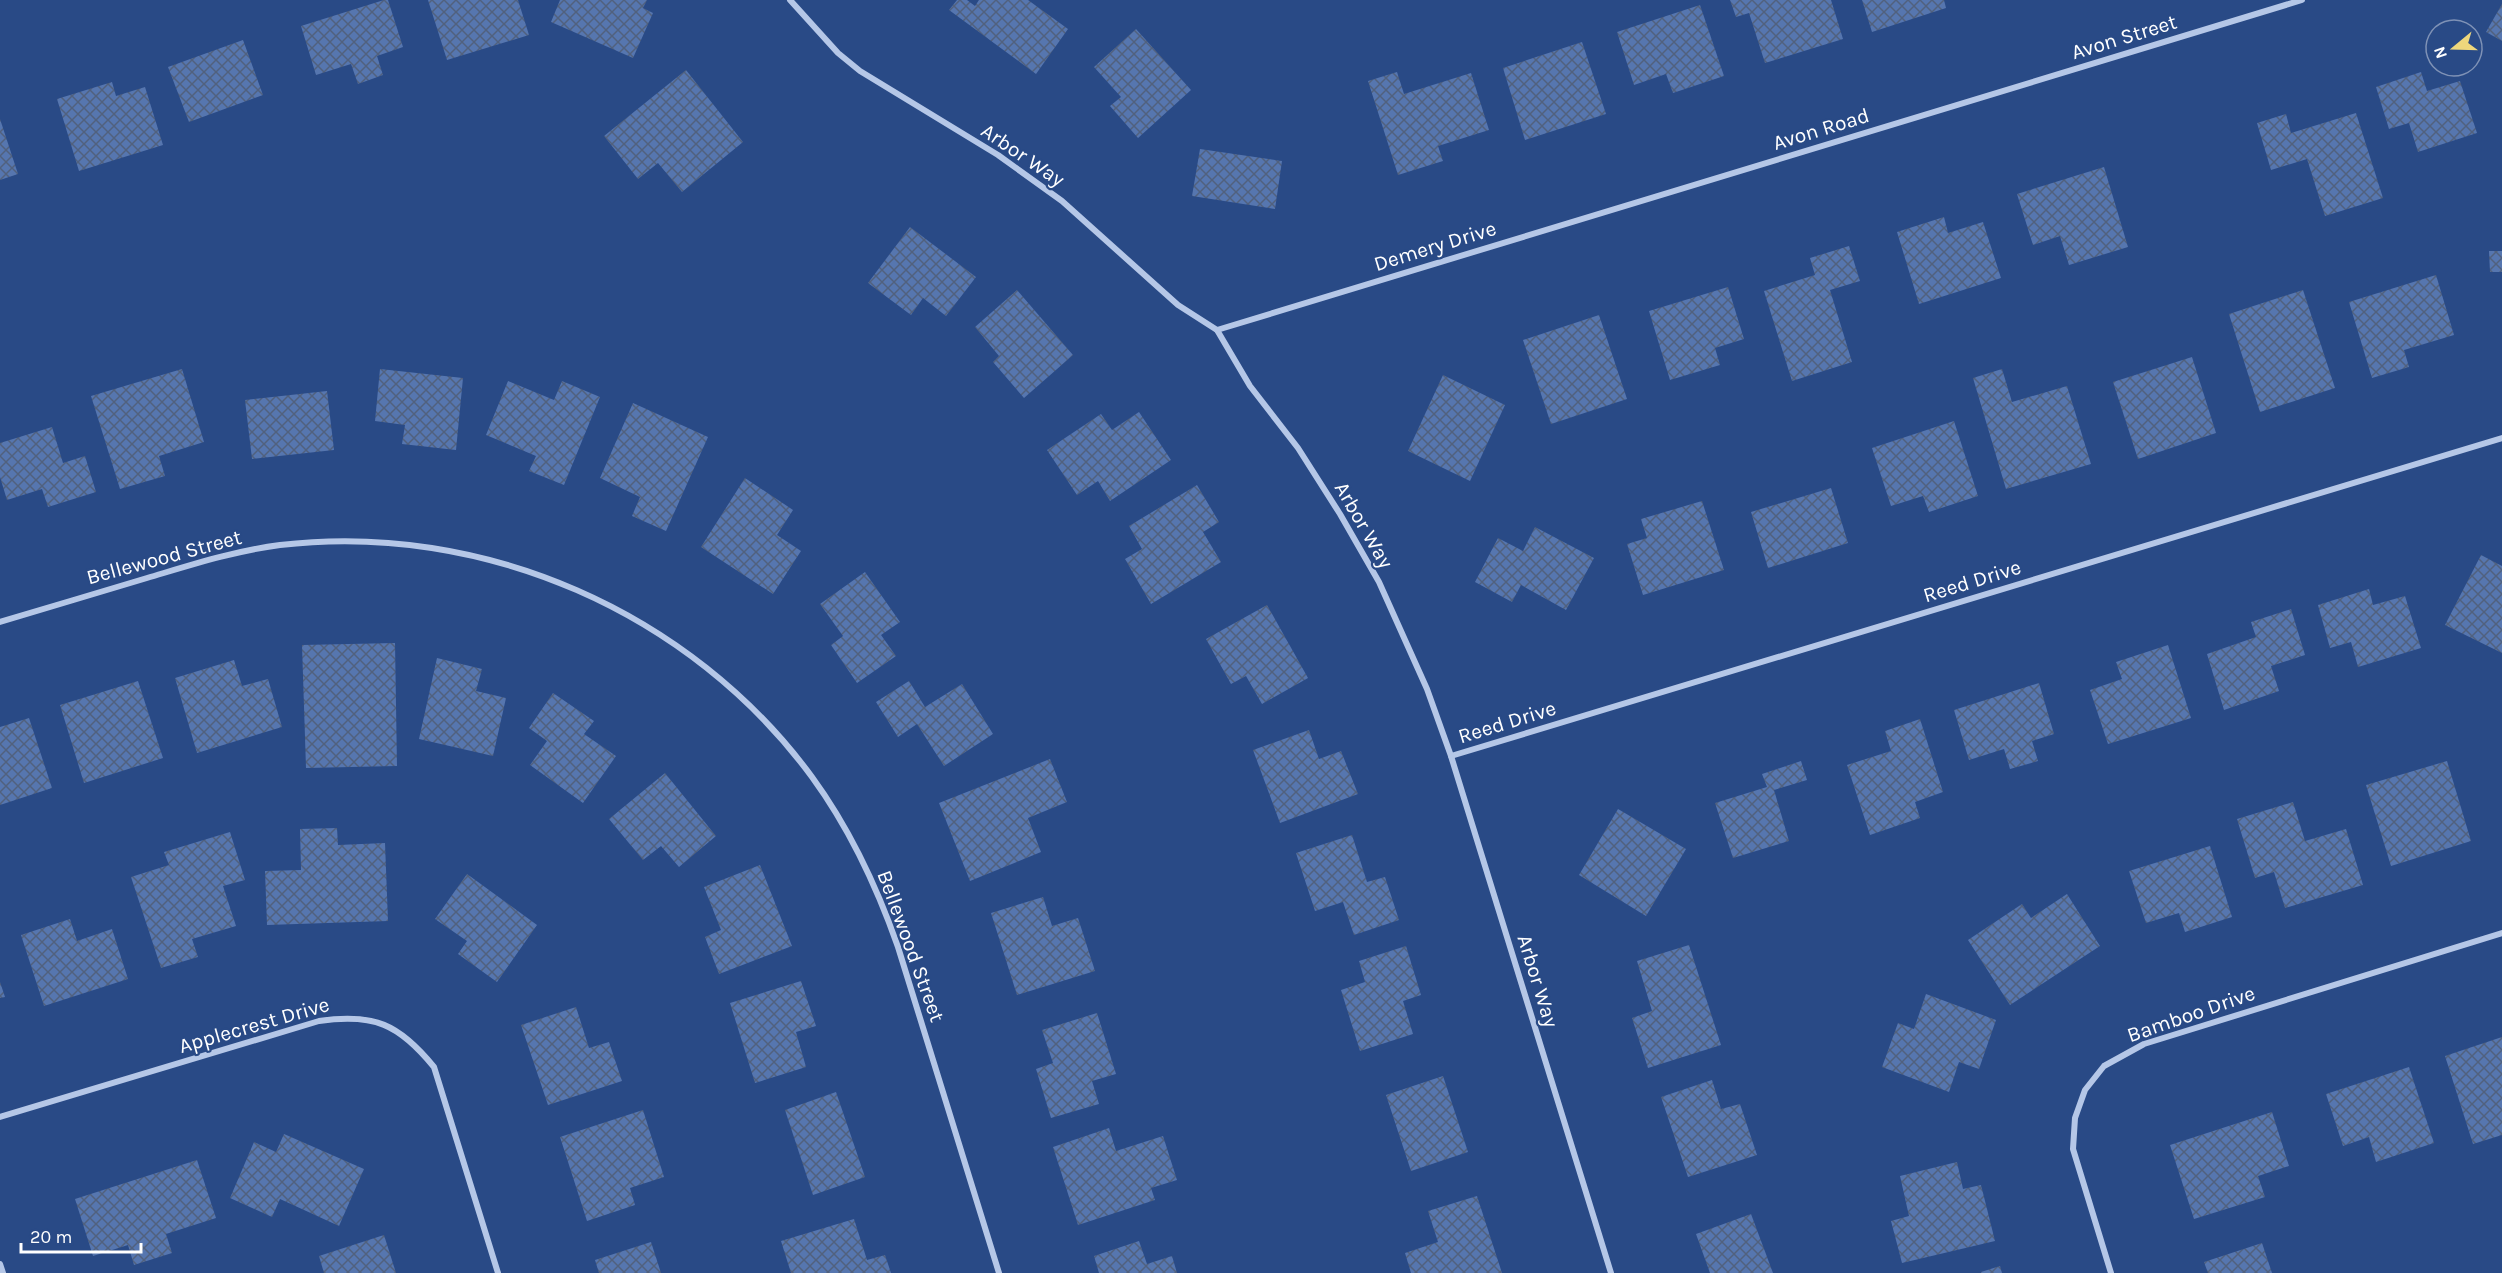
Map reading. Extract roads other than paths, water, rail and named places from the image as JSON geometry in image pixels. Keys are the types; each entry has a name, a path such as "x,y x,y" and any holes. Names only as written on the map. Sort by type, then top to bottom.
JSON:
{"street":[{"name":"Arbor Way","path":"790,0 838,53 860,71 998,155 1053,194 1126,256 1178,305 1217,330 1250,386 1298,448 1340,514 1379,582 1427,689 1451,756 1611,1273"},
{"name":"Avon Street","path":"1990,95 2302,0"},
{"name":"Avon Road","path":"1662,195 1990,95"},
{"name":"Demery Drive","path":"1217,330 1662,195"},
{"name":"Reed Drive","path":"1451,756 2502,438"},
{"name":"Bellewood Street","path":"0,622 227,554 282,545 364,541 419,546 500,561 578,589 647,626 696,658 759,713 812,776 843,822 880,896 898,947 999,1273"},
{"name":"Bamboo Drive","path":"2110,1273 2073,1149 2075,1118 2085,1090 2104,1066 2144,1044 2502,933"},
{"name":"Applecrest Drive","path":"0,1117 319,1021 349,1017 390,1026 415,1043 434,1067 498,1273"},
{"path":"0,1264 3,1273"}]}
